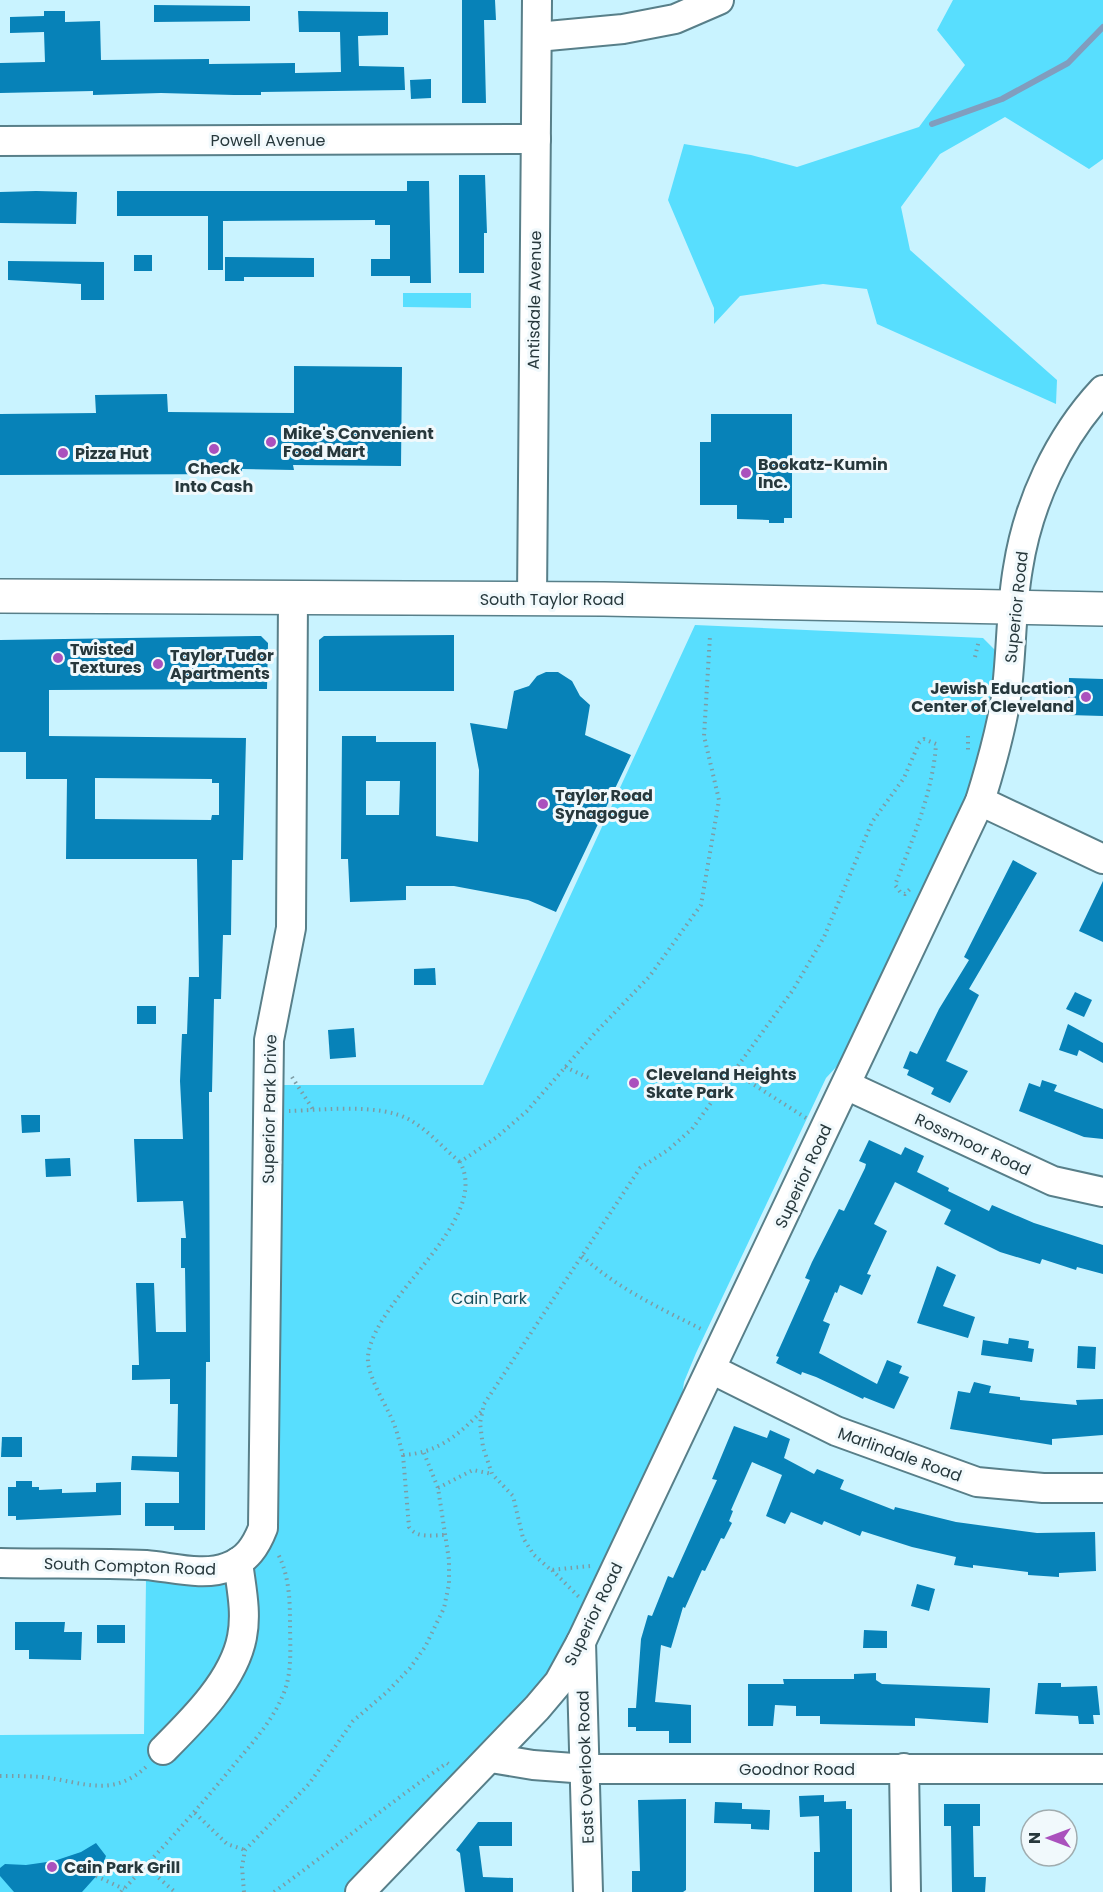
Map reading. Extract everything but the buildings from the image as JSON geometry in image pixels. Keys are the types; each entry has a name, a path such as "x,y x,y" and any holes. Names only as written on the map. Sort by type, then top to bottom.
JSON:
{"main road":[{"name":"South Taylor Road","path":"0,596 532,599 1103,609"}],"street":[{"name":"Antisdale Avenue","path":"532,599 537,0"},
{"path":"537,37 623,29 675,19 719,0"},
{"name":"Powell Avenue","path":"0,141 536,139"},
{"name":"Superior Road","path":"360,1892 491,1758 559,1682 581,1642 980,801 998,741 1005,704 1013,606 1024,540 1045,479 1071,430 1103,390"},
{"name":"Superior Park Drive","path":"163,1750 212,1695 234,1662 242,1637 251,1549 265,1515 269,1040 291,928 293,597"},
{"path":"980,801 1103,859"},
{"name":"Rossmoor Road","path":"846,1085 1053,1181 1103,1192"},
{"name":"Marlindale Road","path":"711,1369 836,1431 977,1482 1043,1488 1103,1488"},
{"name":"South Compton Road","path":"0,1563 147,1565 213,1570 251,1549"},
{"name":"East Overlook Road","path":"581,1642 587,1769 588,1892"},
{"name":"Goodnor Road","path":"491,1758 533,1765 587,1769 1103,1769"},
{"path":"904,1768 906,1892"}],"path":[{"path":"460,1162 497,1137 527,1111 649,977 701,905 719,800 704,736 710,636"},
{"path":"975,657 979,640"},
{"path":"968,736 968,759"},
{"path":"403,1455 424,1453 440,1447 483,1410 640,1168 668,1150 692,1129 734,1072 793,990 824,937 872,822 904,778 919,742 924,739 936,744 931,774 915,831 895,885 896,890 905,894 914,881"},
{"path":"566,1067 589,1078"},
{"path":"286,1069 314,1110"},
{"path":"734,1072 807,1118"},
{"path":"268,1112 314,1110 392,1113 410,1120 460,1162 468,1176 464,1201 442,1241 377,1326 368,1358 403,1455 409,1527 413,1533 422,1535 446,1535"},
{"path":"582,1256 608,1278 644,1301 698,1327"},
{"path":"483,1410 480,1423 483,1447 492,1474 513,1496 523,1538 534,1555 585,1602"},
{"path":"244,1892 242,1868 245,1850 309,1784 353,1721 387,1692 425,1647 444,1608 449,1584 446,1535 438,1488 424,1453"},
{"path":"438,1488 473,1470 492,1474"},
{"path":"96,1876 123,1891 195,1813 261,1732 278,1707 287,1684 290,1653 290,1601 284,1565 274,1546 251,1549"},
{"path":"551,1570 597,1565"},
{"path":"0,1776 42,1777 96,1787 115,1785 137,1775 163,1750"},
{"path":"274,1892 447,1763 458,1770"},
{"path":"195,1813 226,1844 245,1850"},
{"path":"145,1866 175,1892"}],"green space":[{"path":"953,0 1103,0 1103,159 1089,169 1005,117 940,154 901,207 910,250 1057,380 1056,404 877,324 867,289 823,284 740,296 714,324 714,308 668,200 684,144 751,155 797,167 919,127 965,65 937,30"},
{"path":"403,293 471,293 471,308 403,307"},
{"name":"Cain Park","path":"695,625 983,638 996,651 995,693 969,797 839,1064 826,1078 696,1353 684,1382 682,1396 563,1649 532,1695 420,1809 344,1892 0,1892 0,1735 144,1734 146,1579 261,1559 278,1085 483,1085"}],"waterway":[{"path":"932,124 1002,99 1068,63 1103,27"}],"place":[{"name":"Mike's Convenient Food Mart","path":"271,442"},
{"name":"Check Into Cash","path":"214,449"},
{"name":"Pizza Hut","path":"63,453"},
{"name":"Bookatz-Kumin Inc.","path":"746,473"},
{"name":"Twisted Textures","path":"58,658"},
{"name":"Taylor Tudor Apartments","path":"158,664"},
{"name":"Jewish Education Center of Cleveland","path":"1086,697"},
{"name":"Taylor Road Synagogue","path":"543,804"},
{"name":"Cleveland Heights Skate Park","path":"634,1083"},
{"name":"Cain Park Grill","path":"52,1867"}]}
